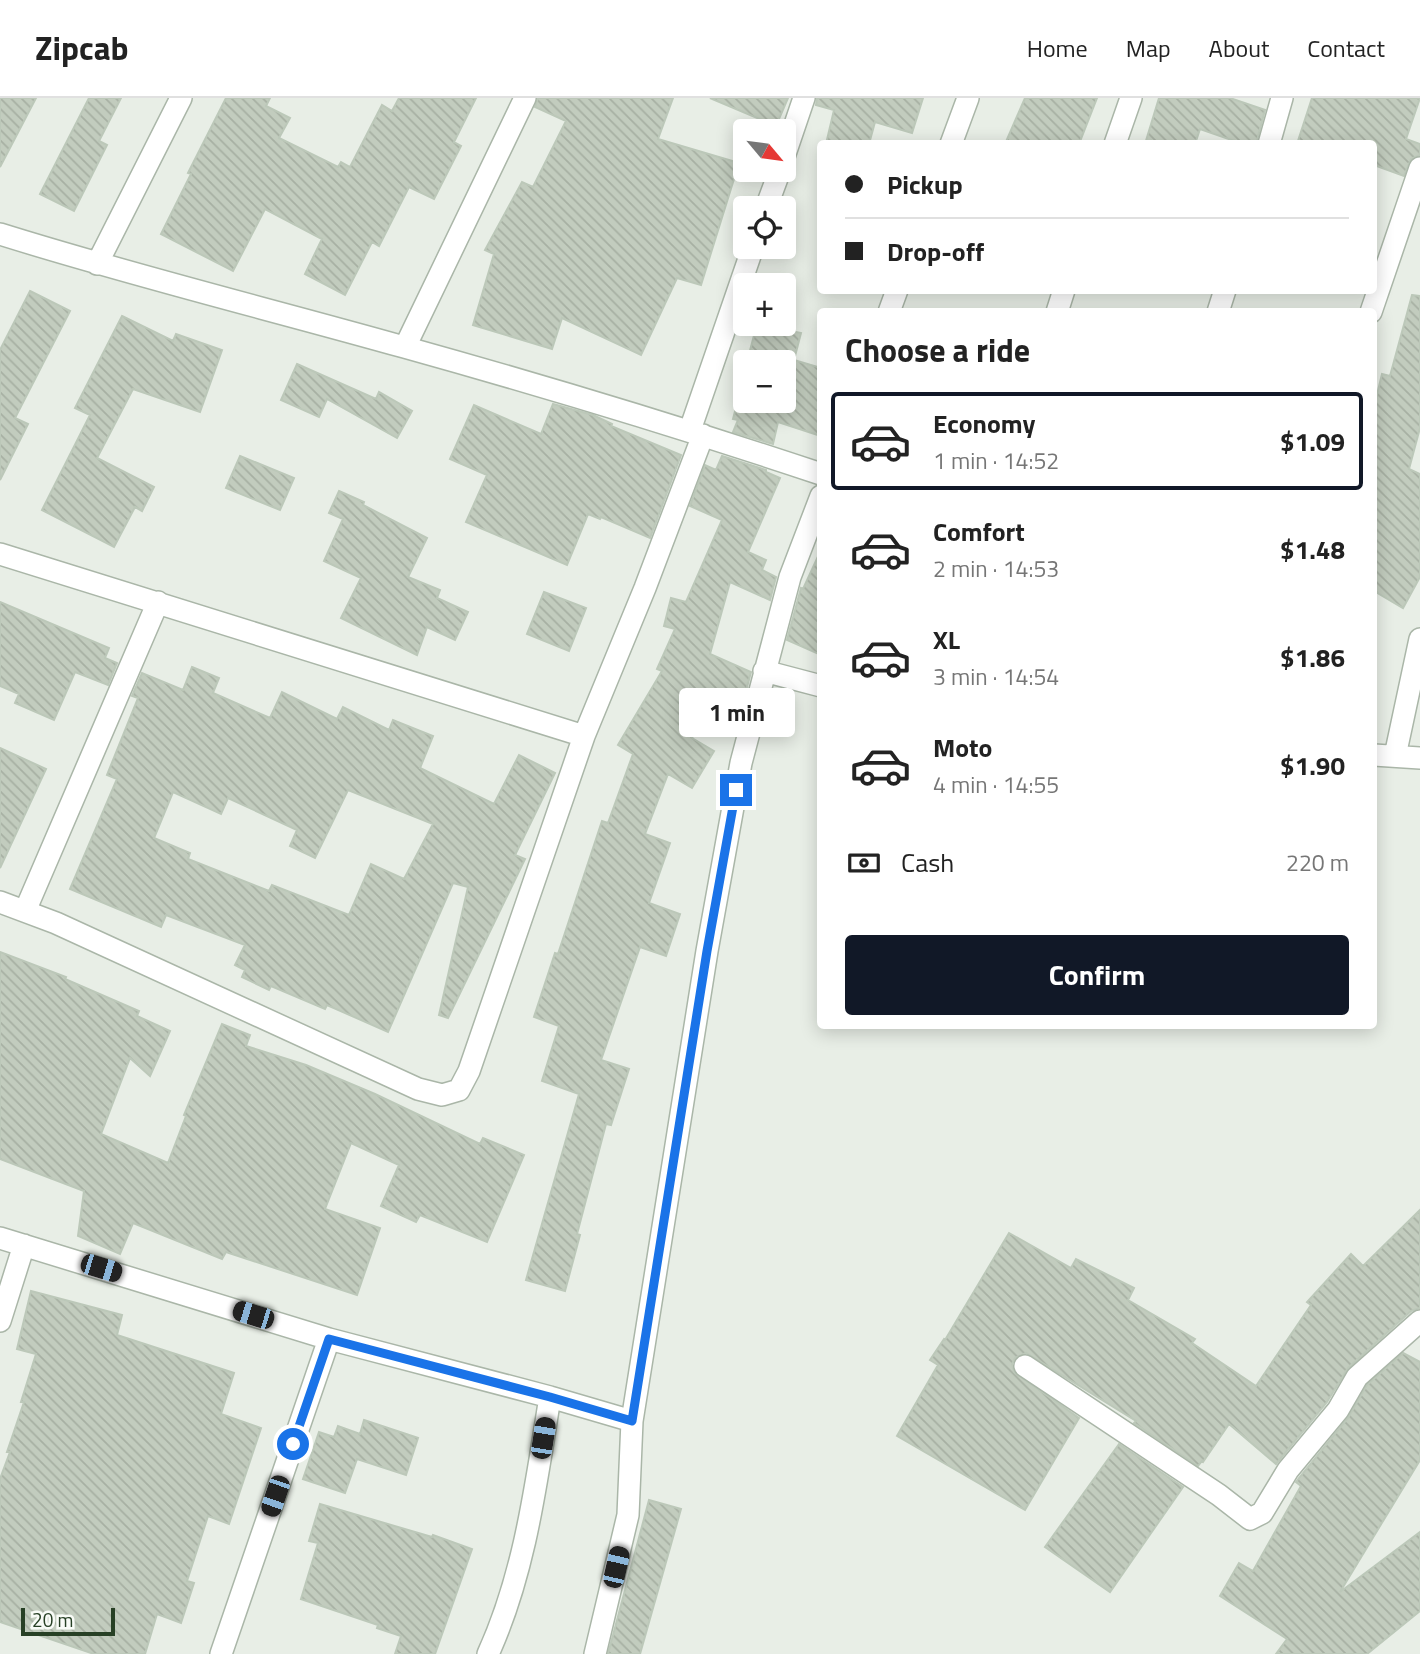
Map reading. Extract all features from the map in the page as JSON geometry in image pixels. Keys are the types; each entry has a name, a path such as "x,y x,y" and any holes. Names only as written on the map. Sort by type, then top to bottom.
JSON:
{"street":[{"path":"97,264 181,98"},
{"path":"405,347 525,98"},
{"path":"796,122 804,98"},
{"path":"952,140 968,98"},
{"path":"1116,140 1131,98"},
{"path":"1270,140 1282,98"},
{"path":"1372,308 1420,168"},
{"path":"0,234 97,264 405,347 696,433 817,473"},
{"path":"0,902 418,1088 442,1095 459,1090 469,1071 584,736 645,588 749,259"},
{"path":"595,1654 628,1515 632,1421 707,951 741,763 790,577 817,506"},
{"path":"0,554 584,736"},
{"path":"25,911 158,602"},
{"path":"1420,639 1384,755 1420,758"},
{"path":"764,671 817,685"},
{"path":"0,1238 329,1339 632,1421"},
{"path":"0,1321 24,1245"},
{"path":"1025,1366 1219,1495 1250,1519 1262,1513 1288,1470 1338,1410 1357,1377 1420,1321"},
{"path":"221,1654 329,1339"},
{"path":"488,1654 510,1600 523,1552 550,1397"}],"building":[{"path":"0,98 36,98 0,167"},
{"path":"89,98 121,98 99,141 107,145 74,211 40,194"},
{"path":"226,98 270,98 266,106 290,118 279,138 338,167 341,162 350,167 382,105 392,111 399,98 476,98 454,142 461,146 434,199 409,187 379,246 372,242 345,295 305,274 322,239 265,209 233,271 161,234"},
{"path":"538,98 673,98 658,139 733,161 733,182 701,285 677,278 641,355 562,318 552,349 473,325 494,254 485,250 522,182 533,187 566,121 535,107"},
{"path":"710,98 788,98 779,119 760,119"},
{"path":"817,98 923,98 912,133 875,122 870,140 827,140 834,110 816,105"},
{"path":"1025,98 1097,98 1081,140 1007,140"},
{"path":"1159,98 1230,98 1265,110 1257,140 1232,140 1200,129 1196,140 1146,140"},
{"path":"1312,98 1420,98 1406,139 1420,144 1420,155 1411,159 1404,176 1377,166 1377,140 1298,140"},
{"path":"30,291 70,311 15,418 28,424 0,480 0,350"},
{"path":"1412,295 1420,296 1420,428 1409,469 1420,474 1420,577 1403,608 1377,593 1377,395 1382,374 1390,376"},
{"path":"122,316 173,341 176,334 222,350 200,412 133,389 97,458 154,487 142,511 135,507 114,547 42,510 90,415 75,408"},
{"path":"796,332 801,333 796,352 796,350 750,350 754,336 796,336"},
{"path":"796,361 817,367 817,435 778,422 773,444 733,432 738,420 733,419 735,413 796,413"},
{"path":"297,364 376,399 379,392 412,411 397,438 327,399 319,417 281,400"},
{"path":"553,404 593,415 612,424 611,426 681,455 650,538 588,514 567,565 466,522 487,475 450,459 474,405 541,434"},
{"path":"240,456 294,478 280,510 226,488"},
{"path":"722,456 766,470 780,478 748,552 766,560 762,570 776,577 770,600 730,582 710,654 751,672 742,706 718,695 692,738 714,751 692,788 668,774 645,834 670,843 649,903 680,914 666,956 640,947 601,1060 629,1069 611,1125 606,1124 565,1291 526,1280 579,1094 542,1081 559,1026 534,1017 602,821 608,823 633,754 618,745 662,671 657,669 675,629 664,626 671,598 686,602 722,520 690,506 705,465 716,470"},
{"path":"339,491 427,538 408,577 440,590 437,598 468,612 455,640 427,627 417,655 341,618 361,578 324,561 343,519 329,513"},
{"path":"817,559 817,653 787,640 801,588 803,589"},
{"path":"544,592 586,608 569,651 527,634"},
{"path":"0,602 109,648 105,658 117,663 108,685 75,672 54,720 15,703 19,694 0,686"},
{"path":"192,667 219,678 213,693 270,718 282,692 337,719 343,707 389,730 393,720 433,736 420,768 494,804 519,755 555,773 515,855 525,859 448,1018 439,1015 468,887 453,883 388,1032 327,1005 325,1009 271,986 269,990 242,977 245,970 235,965 245,945 166,915 161,927 70,889 117,779 107,775 138,698 132,696 142,673 183,690","holes":["348,790 433,824 404,879 371,864 349,915 272,885 269,891 188,859 190,853 154,838 173,792 221,814 228,798 297,830 290,846 315,858"]},
{"path":"0,748 46,769 0,868"},
{"path":"0,952 66,977 65,979 139,1011 137,1016 170,1031 150,1076 130,1058 101,1134 168,1163 186,1116 184,1115 222,1024 250,1035 246,1046 306,1065 375,1094 480,1144 483,1138 524,1155 487,1242 420,1215 416,1222 381,1206 399,1165 351,1143 325,1209 380,1228 357,1295 226,1252 222,1259 133,1223 120,1254 78,1236 84,1191 0,1159"},
{"path":"1420,1210 1420,1308 1411,1311 1348,1368 1327,1402 1276,1464 1229,1424 1198,1466 1134,1423 1136,1421 1026,1353 1015,1358 1012,1364 1014,1372 1079,1418 1025,1510 897,1436 938,1365 930,1360 945,1340 1009,1233 1071,1268 1076,1259 1134,1288 1128,1300 1195,1339 1192,1343 1256,1386 1311,1305 1307,1302 1351,1254 1363,1266"},
{"path":"31,1291 122,1315 117,1335 234,1373 221,1414 261,1428 229,1524 208,1516 187,1581 194,1583 181,1623 157,1614 145,1654 94,1654 0,1622 0,1479 10,1452 7,1452 24,1402 21,1402 36,1354 17,1349"},
{"path":"1403,1353 1420,1362 1420,1460 1340,1592 1420,1532 1420,1611 1367,1654 1276,1654 1287,1639 1220,1596 1239,1563 1253,1571 1301,1486 1296,1482 1348,1418 1367,1385"},
{"path":"364,1420 418,1438 406,1475 357,1459 345,1493 303,1479 319,1432 334,1437 338,1426 360,1434"},
{"path":"1119,1444 1183,1487 1110,1592 1045,1547"},
{"path":"649,1500 681,1509 640,1654 608,1654"},
{"path":"320,1504 432,1537 433,1535 472,1549 435,1654 395,1654 401,1636 377,1628 378,1625 301,1599 318,1543 309,1541"}],"route":[{"path":"293,1444 329,1339 632,1421 707,951 736,790"}]}
